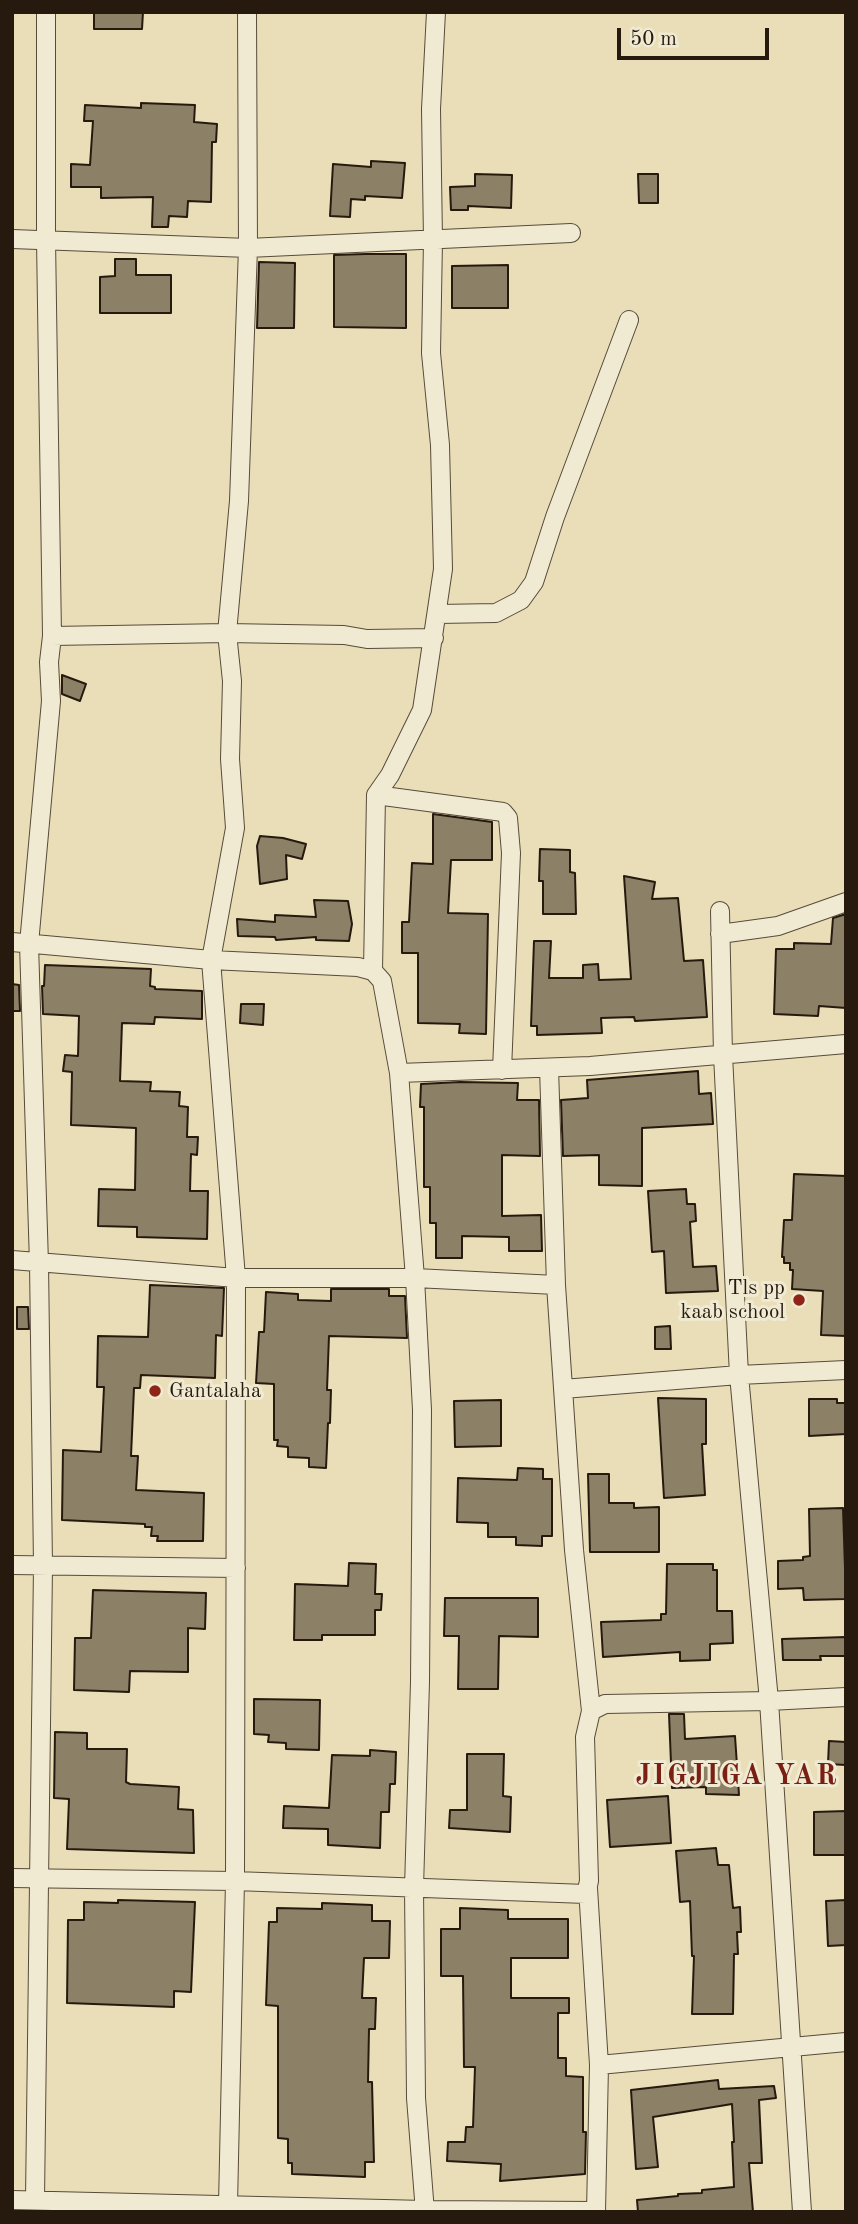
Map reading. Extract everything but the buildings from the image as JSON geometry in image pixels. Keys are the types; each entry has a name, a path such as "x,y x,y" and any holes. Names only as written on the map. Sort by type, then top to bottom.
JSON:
{"street":[{"path":"35,2199 43,1566 39,1263 20,943 51,701 46,12"},
{"path":"228,2205 235,1881 236,1278 211,960 234,828 230,759 232,681 227,633 239,501 248,248 247,12"},
{"path":"373,971 376,795 390,775 422,710 443,569 440,445 431,353 431,109 436,12"},
{"path":"12,239 248,248 571,233"},
{"path":"438,614 496,613 521,600 534,582 555,517 629,320"},
{"path":"52,636 227,633 344,635 367,639 434,638"},
{"path":"376,795 503,812 508,818 511,853 502,1070"},
{"path":"720,934 778,926 846,902"},
{"path":"720,911 723,1055 739,1375 769,1702 802,2212"},
{"path":"20,943 211,960 358,967 373,971 382,981 399,1073 422,1410 423,1521 414,1888 416,2098 425,2211"},
{"path":"399,1073 549,1068 846,1044"},
{"path":"12,2200 35,2199 57,2206 228,2205 248,2208 425,2211 596,2211 599,2065 588,1888 585,1737 591,1711 574,1550 556,1285 549,1068"},
{"path":"12,1260 236,1278 415,1278 556,1285"},
{"path":"563,1389 739,1375 846,1370"},
{"path":"12,1565 236,1568"},
{"path":"591,1711 605,1704 769,1702 846,1697"},
{"path":"12,1878 235,1881 578,1895 586,1894 588,1888"},
{"path":"599,2065 846,2042"}],"place":[{"name":"Tls pp kaab school","path":"799,1300"},
{"name":"Gantalaha","path":"155,1391"}],"district":[{"name":"JIGJIGA YAR","path":"737,1777"}]}
